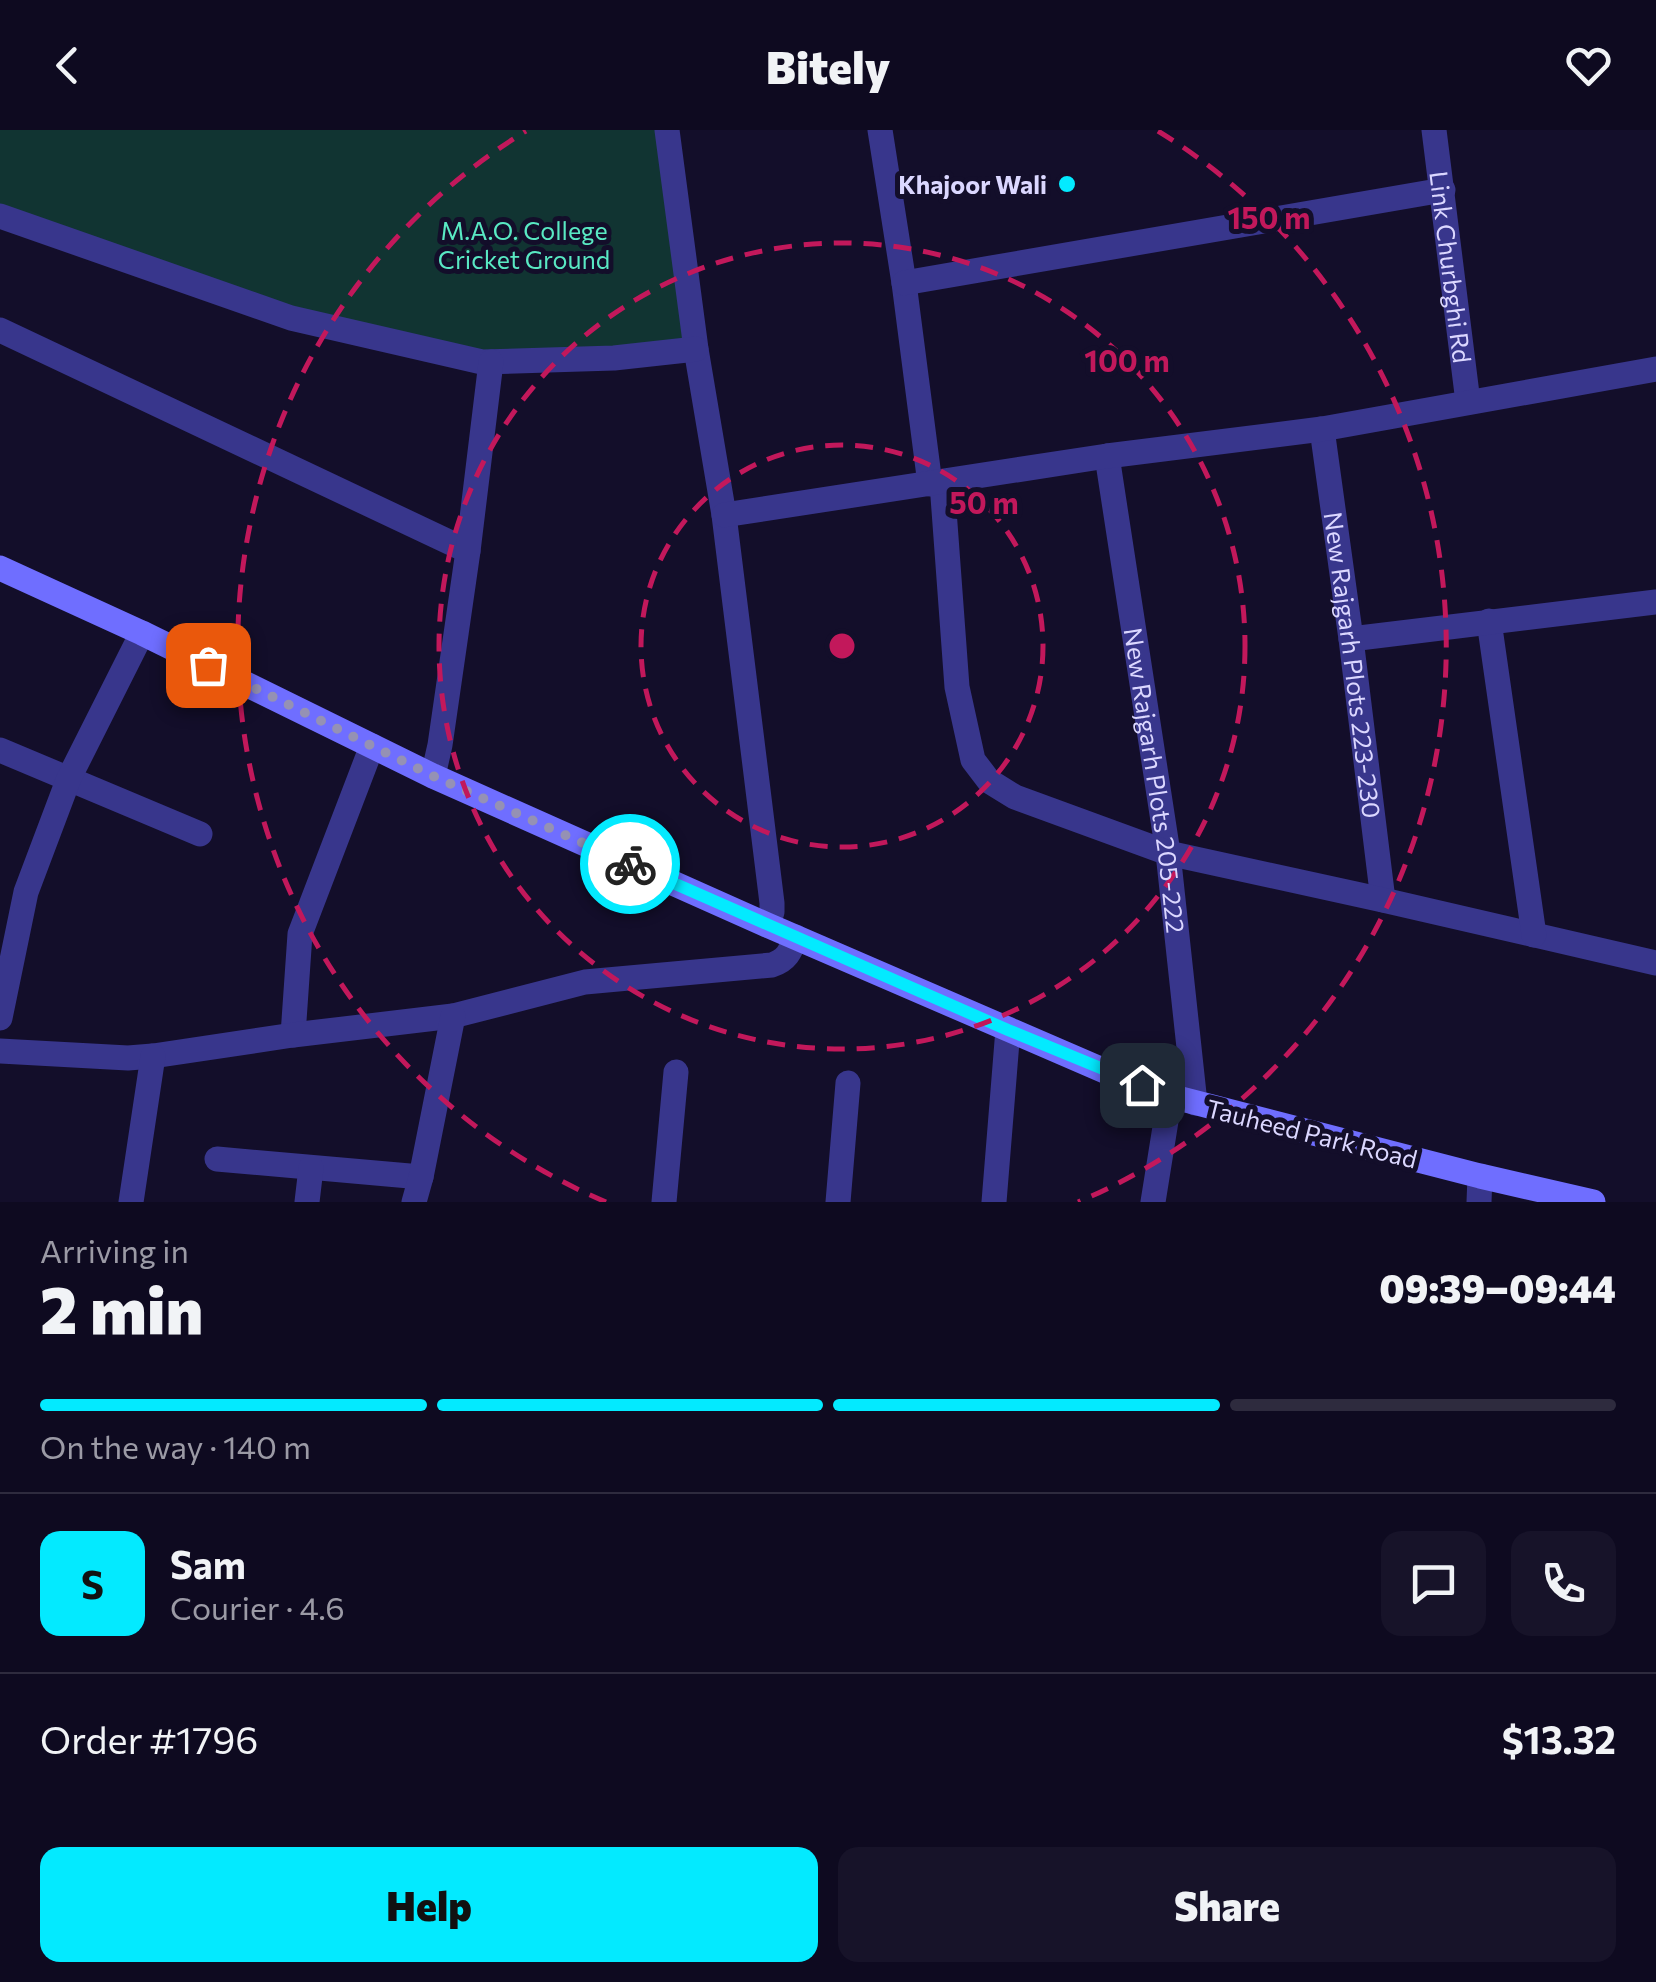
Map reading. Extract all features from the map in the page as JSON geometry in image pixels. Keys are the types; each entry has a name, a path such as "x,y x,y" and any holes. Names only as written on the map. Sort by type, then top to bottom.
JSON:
{"main road":[{"name":"Tauheed Park Road","path":"0,568 433,776 1008,1030 1182,1099 1480,1189 1579,1200"}],"street":[{"path":"667,130 696,349 724,515 772,902 766,925"},
{"path":"880,130 936,484 956,687 974,760 989,781 1014,798 1168,853 1656,963"},
{"name":"Link Churbghi Rd","path":"1434,130 1468,402"},
{"path":"904,282 1443,190"},
{"path":"0,216 291,318 482,362 614,358 696,349"},
{"path":"0,330 468,551"},
{"path":"433,776 468,551 491,362"},
{"path":"724,515 1107,456 1322,428 1656,369"},
{"name":"New Rajgarh Plots 223-230","path":"1322,428 1384,900"},
{"name":"New Rajgarh Plots 205-222","path":"1107,456 1168,853 1182,1099 1153,1202"},
{"path":"1352,639 1656,602"},
{"path":"1489,620 1534,935"},
{"path":"0,1018 26,892 68,778 142,633"},
{"path":"294,1035 300,934 372,746"},
{"path":"0,750 200,834"},
{"path":"0,1051 154,1056 453,1016 585,982 772,965 790,954 796,937"},
{"path":"217,1159 311,1168 418,1190 453,1016"},
{"path":"994,1202 1008,1030"},
{"path":"131,1202 154,1056"},
{"path":"664,1202 676,1072"},
{"path":"838,1202 848,1083"},
{"path":"307,1202 311,1168"}],"green space":[{"name":"M.A.O. College Cricket Ground","path":"0,130 667,130 696,349 491,362 291,318 0,213"}],"way so far":[{"path":"208,665 433,776 630,864"}],"place":[{"name":"Khajoor Wali","path":"1067,184"}],"route":[{"path":"630,864 1142,1085"}]}
